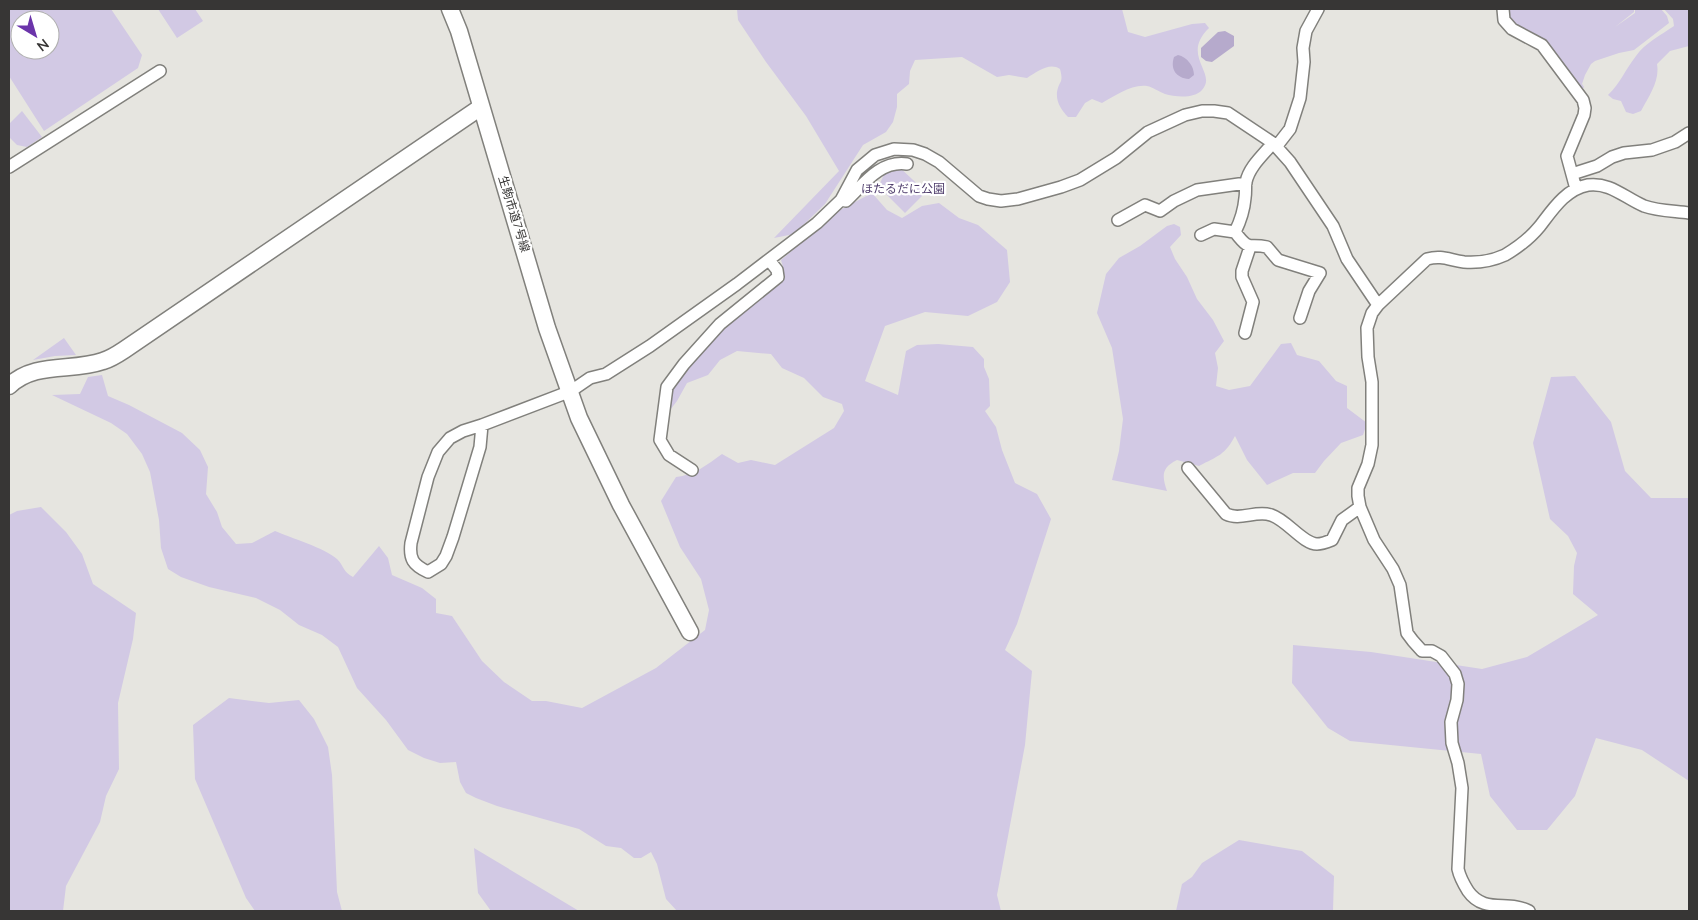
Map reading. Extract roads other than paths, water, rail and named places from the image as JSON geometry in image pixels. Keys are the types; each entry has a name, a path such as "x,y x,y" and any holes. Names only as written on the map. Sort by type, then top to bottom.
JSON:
{"street":[{"name":"生駒市道7号線","path":"450,9 459,31 547,328 571,391 579,418 621,505 690,632"},
{"path":"1235,232 1240,224 1246,183 1255,164 1290,129 1300,98 1306,31 1318,9"},
{"path":"1502,9 1504,20 1512,29 1542,45 1582,100 1584,115 1567,156 1576,189"},
{"path":"9,167 160,71"},
{"path":"9,386 14,381 30,373 47,368 87,365 104,361 124,350 481,107"},
{"path":"482,425 480,447 450,547 441,564 428,572 418,568 411,561 410,551 426,487 435,460 438,452 450,438 463,431 571,391 590,378 606,374 650,346 817,223 841,200 857,170 875,155 894,149 913,150 925,154 939,162 979,196 1001,201 1018,199 1080,180 1116,158 1148,132 1185,115 1202,111 1228,113 1275,145 1290,162 1333,226 1348,259 1378,305"},
{"path":"1572,174 1597,166 1612,157 1624,153 1652,150 1675,142 1689,133"},
{"path":"841,200 846,201 876,172 888,165 907,164"},
{"path":"1118,220 1145,205 1160,211 1190,193 1246,183"},
{"path":"1529,911 1519,907 1486,904 1474,898 1460,880 1458,870 1462,788 1458,763 1452,743 1451,722 1457,700 1458,684 1455,674 1441,656 1432,651 1422,651 1407,632 1400,585 1393,569 1374,540 1360,507 1358,496 1358,488 1368,464 1372,445 1372,382 1368,357 1367,328 1372,313 1378,305 1427,259 1446,257 1463,262 1476,262 1488,261 1506,254 1526,239 1559,202 1576,189 1599,185 1613,188 1646,206 1689,213"},
{"path":"1201,235 1214,229 1235,232 1250,247 1268,247 1278,260 1320,273 1309,291 1300,318"},
{"path":"1245,333 1254,302 1242,277 1242,271 1250,247"},
{"path":"692,470 669,455 660,440 667,387 684,364 720,324 778,277 777,270 769,260"},
{"path":"1188,468 1226,514 1232,517 1262,513 1272,515 1283,521 1311,543 1318,544 1332,540 1342,520 1360,507"}],"park label":[{"name":"ほたるだに公園","path":"903,189"}]}
